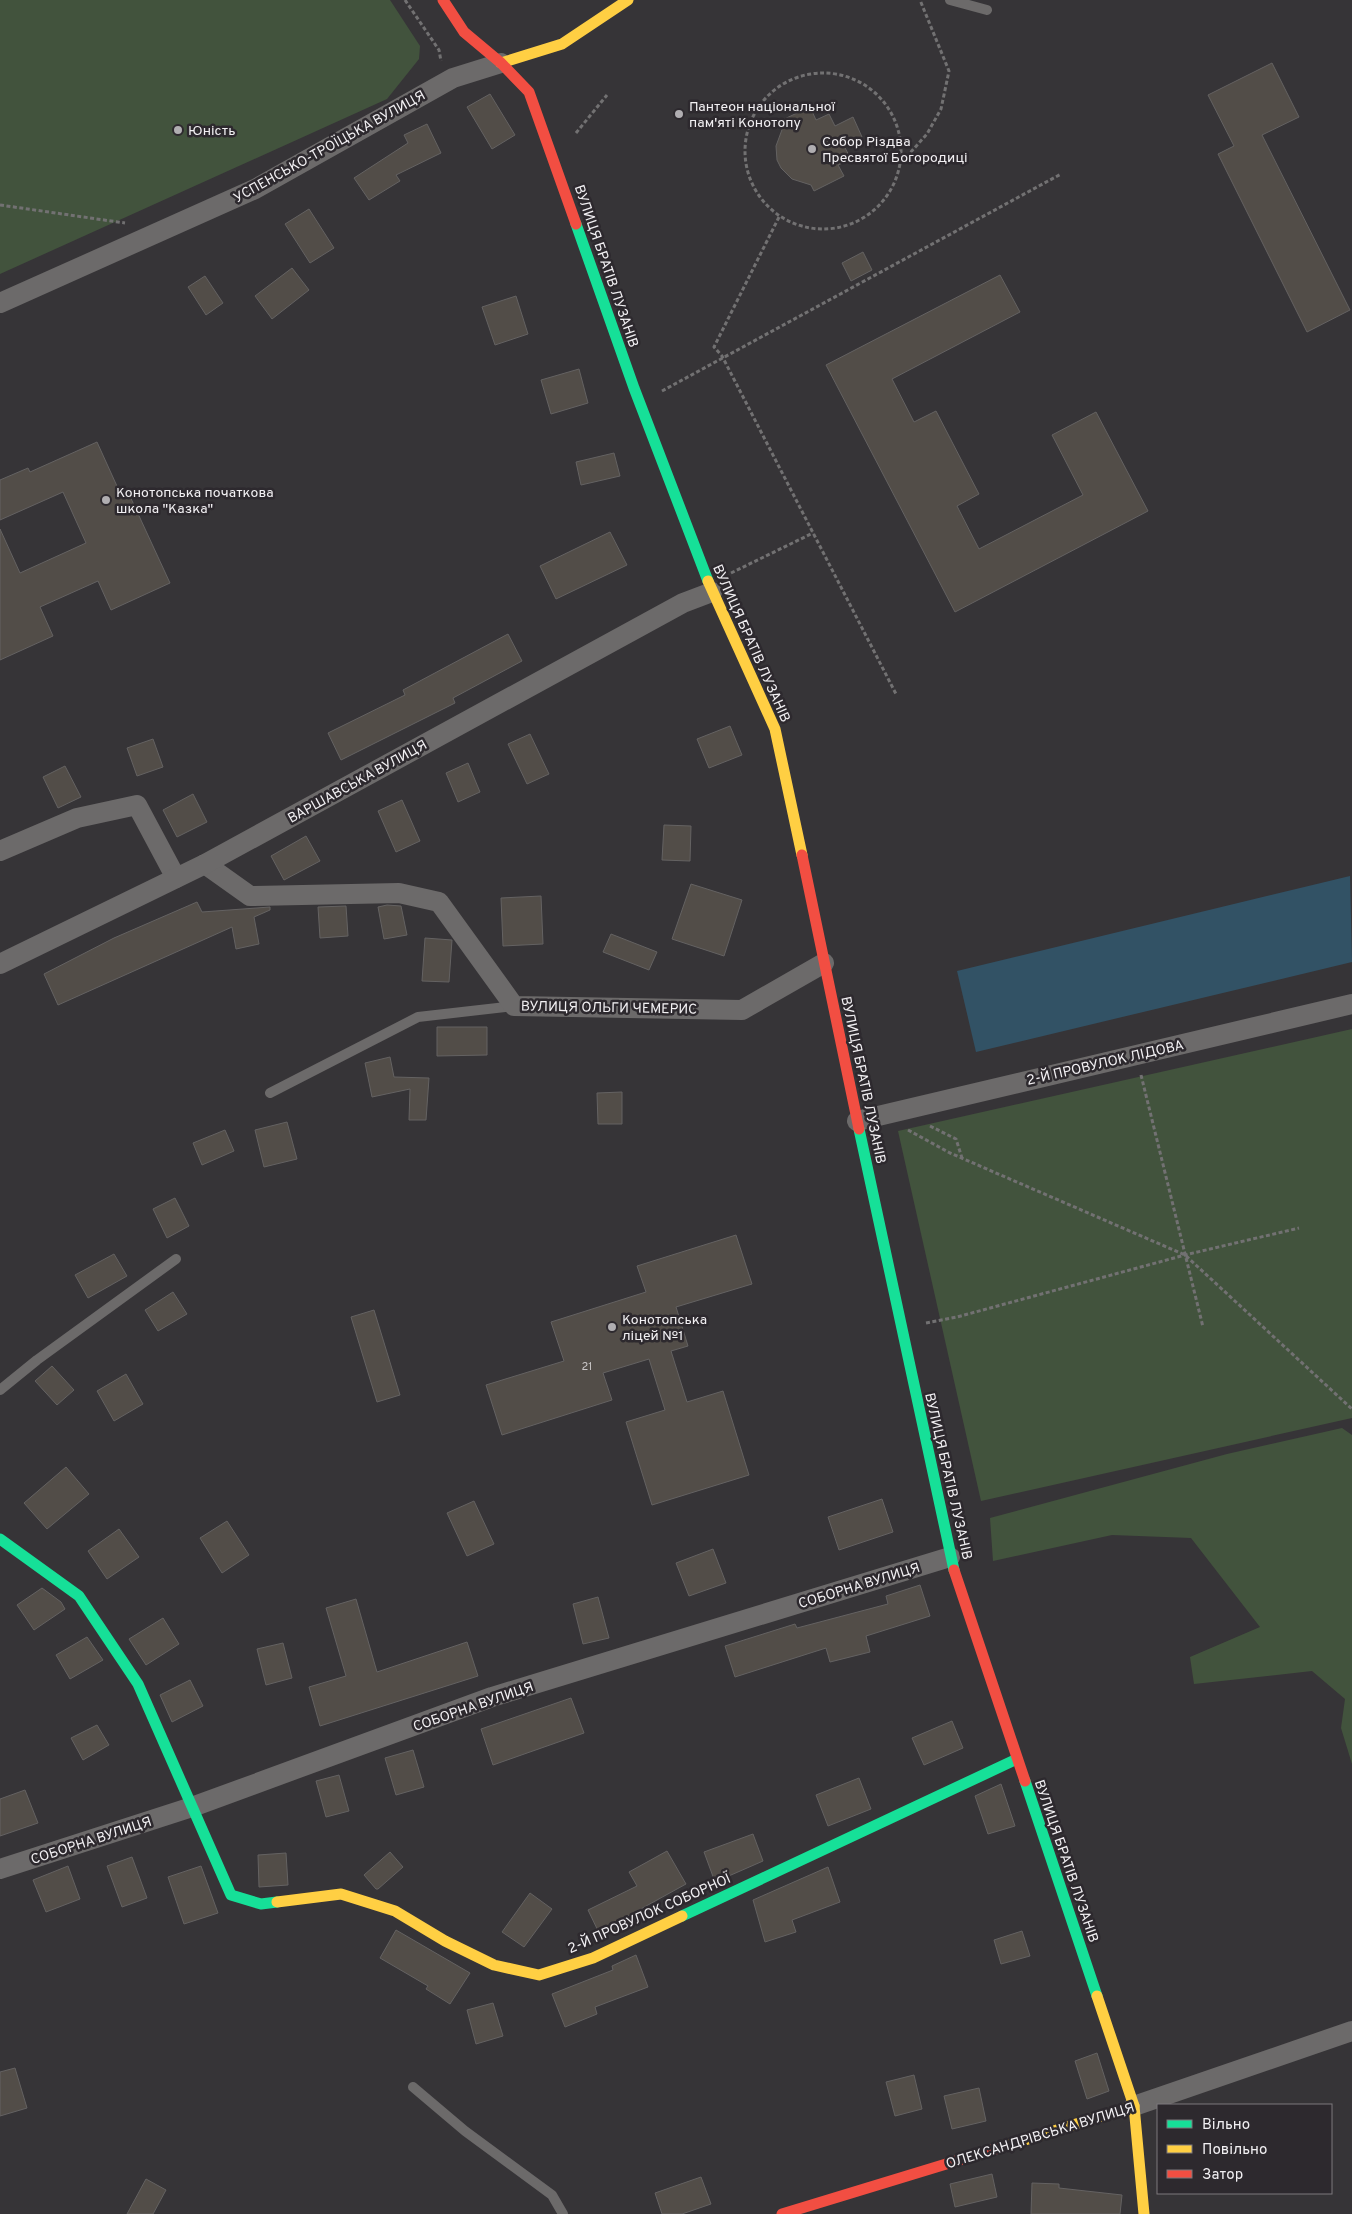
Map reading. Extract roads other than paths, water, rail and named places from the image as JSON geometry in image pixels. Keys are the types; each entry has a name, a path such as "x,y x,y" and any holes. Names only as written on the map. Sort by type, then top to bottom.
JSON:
{"main road":[{"name":"ВУЛИЦЯ БРАТІВ ЛУЗАНІВ","path":"443,0 464,32 501,63 529,92 634,388 712,592 775,729 950,1557 1134,2106 1144,2214"},
{"name":"УСПЕНСЬКО-ТРОЇЦЬКА ВУЛИЦЯ","path":"501,63 562,44 628,0"},
{"name":"2-Й ПРОВУЛОК СОБОРНОЇ","path":"0,1538 78,1596 138,1684 232,1895 261,1904 341,1894 395,1910 445,1941 494,1965 538,1975 593,1958 1017,1759"},
{"name":"ОЛЕКСАНДРІВСЬКА ВУЛИЦЯ","path":"782,2214 1134,2106"}],"street":[{"name":"УСПЕНСЬКО-ТРОЇЦЬКА ВУЛИЦЯ","path":"0,303 255,189 452,78 501,63"},
{"name":"ВАРШАВСЬКА ВУЛИЦЯ","path":"0,964 205,864 683,604 712,592"},
{"path":"0,852 77,818 136,805 176,878"},
{"name":"ВУЛИЦЯ ОЛЬГИ ЧЕМЕРИС","path":"205,864 250,896 399,893 439,902 514,1006 742,1010 824,963"},
{"name":"2-Й ПРОВУЛОК ЛІДОВА","path":"857,1121 1352,1004"},
{"name":"СОБОРНА ВУЛИЦЯ","path":"0,1869 192,1807 492,1697 950,1557"},
{"name":"ОЛЕКСАНДРІВСЬКА ВУЛИЦЯ","path":"1134,2106 1352,2031"}],"lane":[{"path":"950,0 987,10"},
{"path":"270,1093 418,1017 514,1006"},
{"path":"0,1390 36,1360 176,1260"},
{"path":"413,2087 464,2131 552,2195 563,2214"}],"water":[{"path":"1350,876 1352,962 976,1052 957,971"}],"place":[{"name":"Пантеон національної пам'яті Конотопу","path":"679,114"},
{"name":"Юність","path":"178,130"},
{"name":"Собор Різдва Пресвятої Богородиці","path":"812,149"},
{"name":"Конотопська початкова школа \"Казка\"","path":"106,500"},
{"name":"Конотопська ліцей №1","path":"612,1327"}]}
